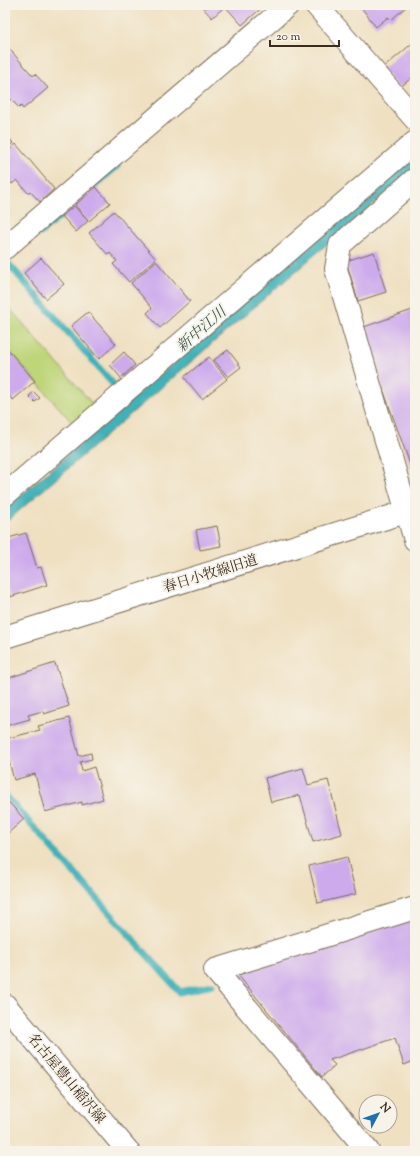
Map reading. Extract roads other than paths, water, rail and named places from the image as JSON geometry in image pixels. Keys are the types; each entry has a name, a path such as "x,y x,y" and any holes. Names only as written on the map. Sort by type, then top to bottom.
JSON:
{"street":[{"path":"5,248 288,5"},
{"path":"316,5 415,118"},
{"path":"5,495 415,142"},
{"path":"415,179 340,245 336,269 411,511 415,540"},
{"name":"春日小牧線旧道","path":"5,637 411,511"},
{"path":"368,1151 215,970 415,908"},
{"name":"名古屋豊山稲沢線","path":"7,1010 128,1151"}],"water":[{"path":"415,154 415,168 5,523 5,509"}],"waterway":[{"path":"95,185 117,166"},
{"path":"40,233 59,217"},
{"path":"5,263 7,262 113,384"},
{"path":"5,795 180,992 212,985"}],"water label":[{"name":"新中江川","path":"201,329"}]}
